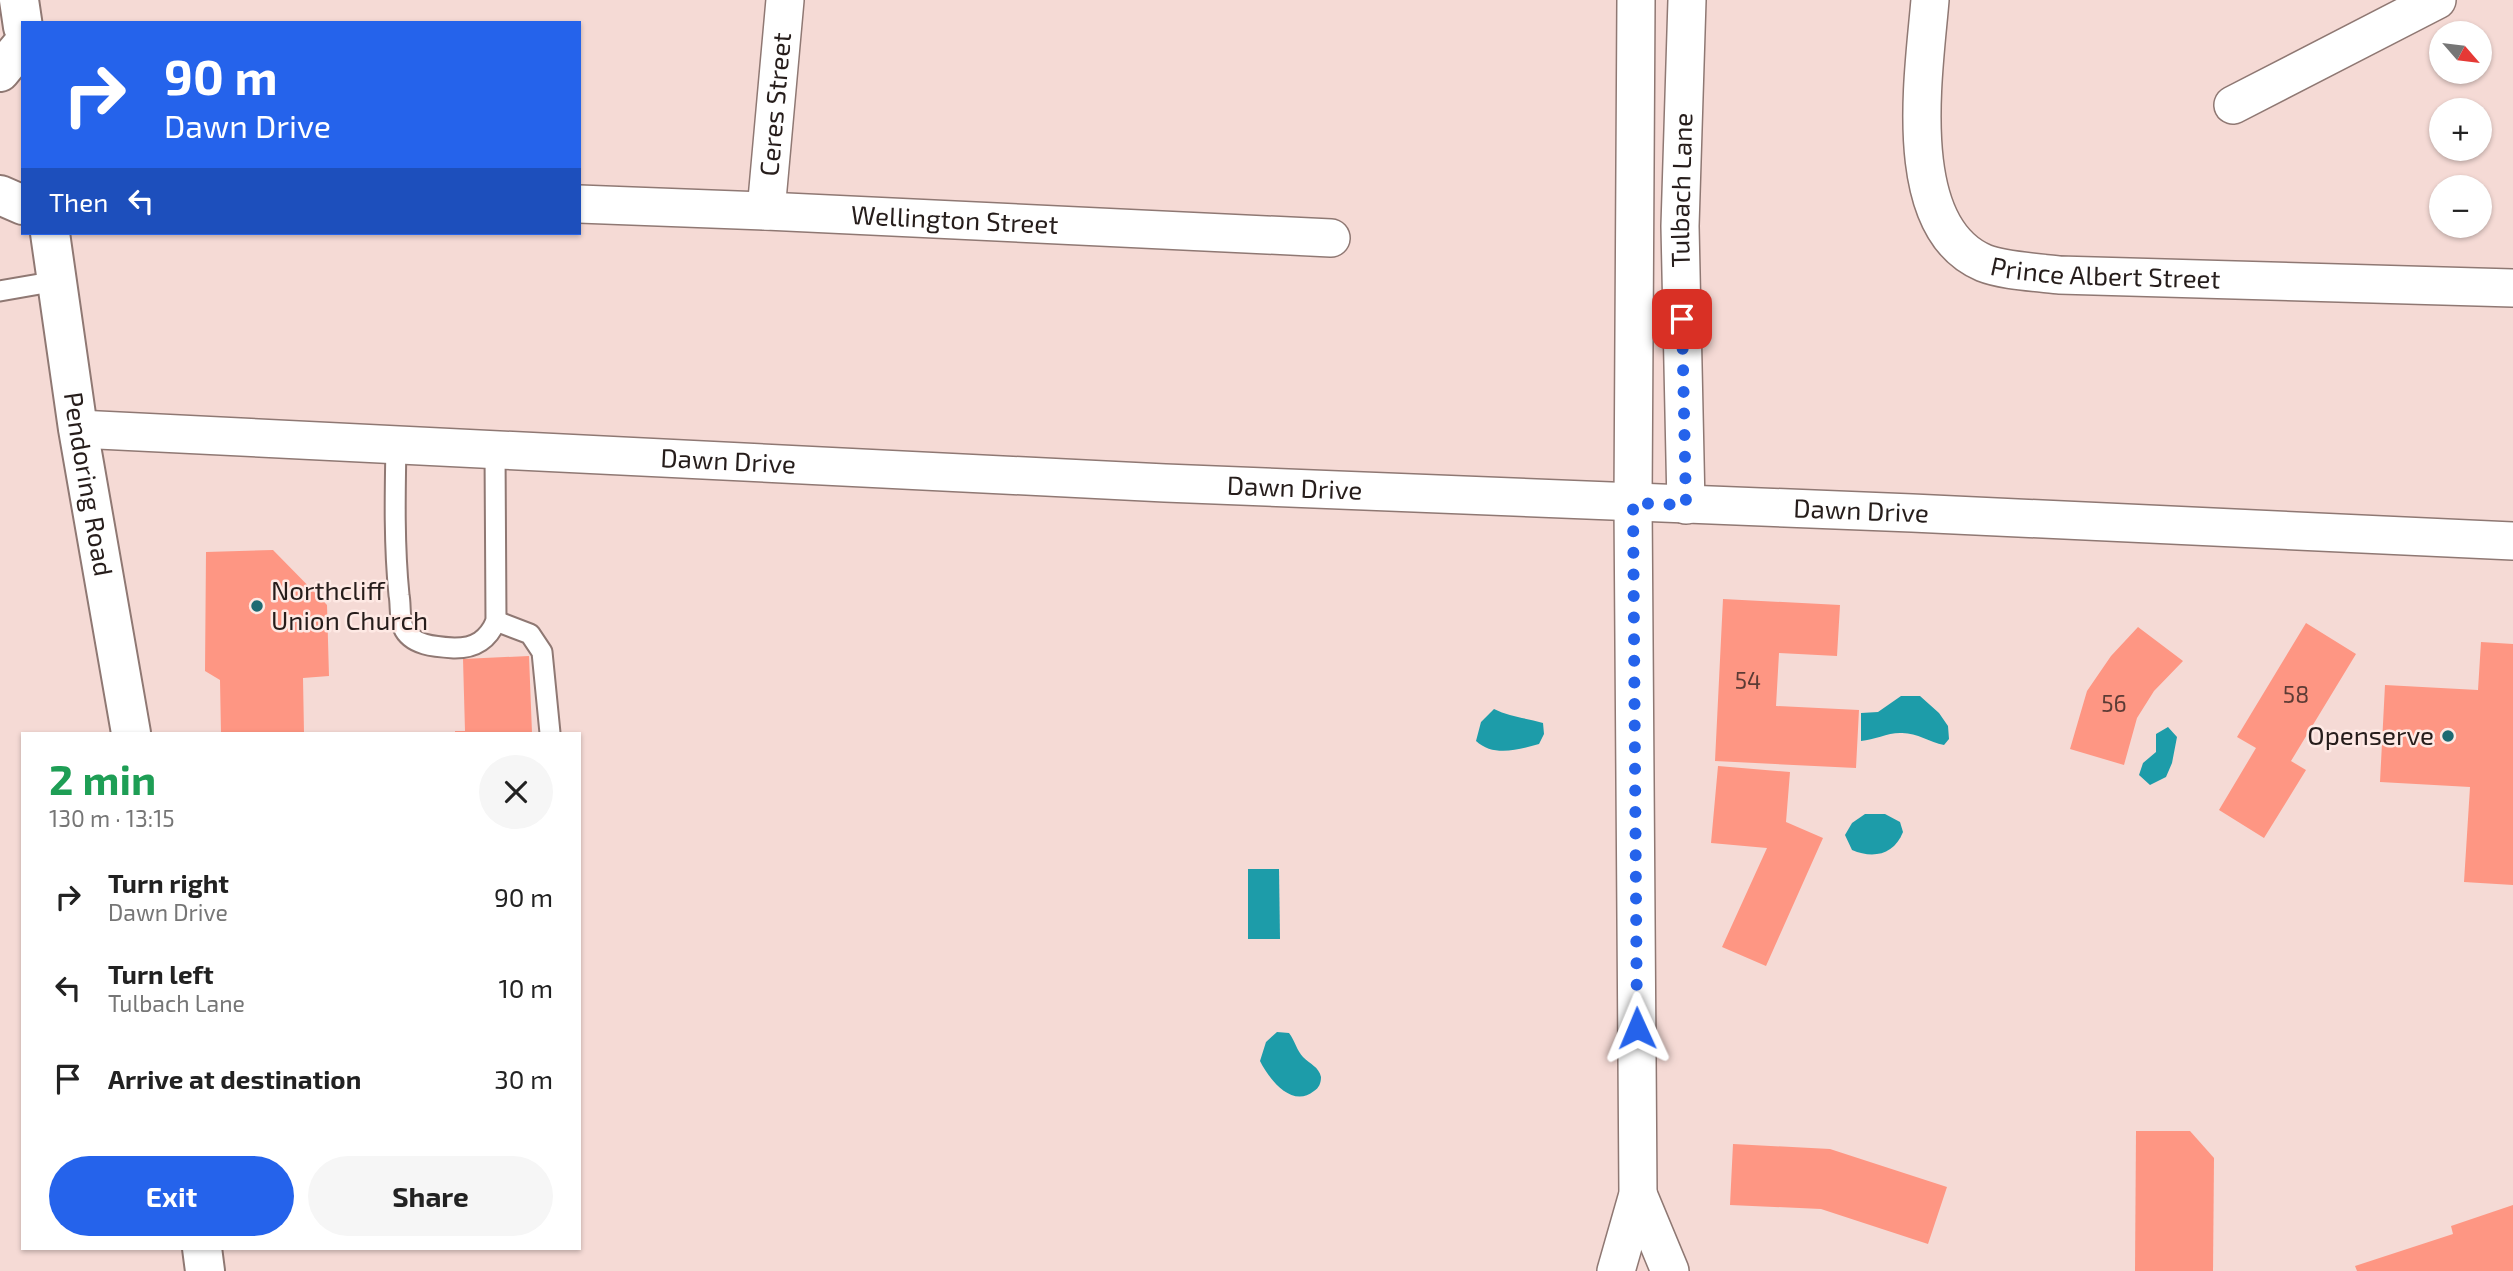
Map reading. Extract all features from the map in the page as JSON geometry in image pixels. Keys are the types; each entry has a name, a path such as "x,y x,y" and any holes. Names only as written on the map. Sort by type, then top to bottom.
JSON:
{"main road":[{"path":"19,0 22,21"},
{"path":"0,72 21,46"},
{"path":"0,195 21,204"},
{"name":"Pendoring Road","path":"50,235 78,429 131,732"},
{"path":"202,1250 205,1271"}],"street":[{"name":"Ceres Street","path":"766,211 785,0"},
{"name":"Tulbach Lane","path":"1636,0 1633,503 1638,1194"},
{"name":"Tulbach Lane","path":"1686,505 1680,226 1687,0"},
{"name":"Prince Albert Street","path":"1930,0 1921,133 1931,194 1947,234 1970,255 1986,264 2059,275 2513,288"},
{"path":"2233,104 2437,0"},
{"name":"Wellington Street","path":"581,204 1331,238"},
{"path":"1635,292 1681,292"},
{"name":"Dawn Drive","path":"78,429 1165,483 1912,513 2513,541"},
{"path":"1616,1271 1638,1194"},
{"path":"1638,1194 1670,1271"},
{"path":"1632,1271 1643,1268 1654,1271"}],"lane":[{"path":"0,291 57,281"},
{"path":"396,444 395,500 403,627 412,639 426,645 458,648 480,643 490,635 496,621 495,450"},
{"path":"496,621 530,634 542,652 550,732"}],"water":[{"path":"1901,696 1920,696 1939,713 1948,726 1949,739 1944,745 1906,733 1861,741 1861,713 1878,712"},
{"path":"1494,709 1543,723 1544,734 1539,744 1498,751 1476,741 1481,722"},
{"path":"2168,727 2177,737 2172,763 2166,777 2150,785 2139,775 2143,763 2156,752 2156,734"},
{"path":"1865,814 1885,814 1900,822 1903,832 1894,846 1875,854 1852,850 1845,835 1852,823"},
{"path":"1248,869 1279,869 1280,939 1248,939"},
{"path":"1277,1032 1289,1033 1301,1055 1320,1074 1318,1087 1306,1096 1282,1090 1260,1061 1266,1042"}],"building":[{"path":"273,550 327,605 329,676 303,678 304,732 221,732 220,680 205,671 206,552"},
{"path":"1723,599 1840,605 1837,656 1779,653 1776,706 1859,710 1856,768 1715,761"},
{"path":"2306,623 2356,654 2291,761 2306,770 2264,838 2219,810 2256,748 2237,737"},
{"path":"2138,627 2183,661 2154,691 2137,718 2124,765 2070,749 2087,691 2111,656"},
{"name":"Openserve","path":"2481,642 2513,644 2513,885 2464,882 2470,787 2380,782 2385,685 2478,690"},
{"path":"529,656 532,732 455,732 465,731 463,659"},
{"path":"1718,766 1790,772 1786,822 1823,838 1766,966 1722,947 1767,848 1711,843"},
{"path":"2136,1131 2190,1131 2214,1158 2213,1271 2135,1271"},
{"path":"1733,1144 1830,1149 1947,1187 1928,1244 1821,1209 1730,1205"},
{"path":"2513,1205 2513,1271 2357,1271 2355,1266 2453,1234 2451,1226"}],"place":[{"name":"Northcliff Union Church","path":"257,606"},
{"name":"Openserve","path":"2448,736"}],"route":[{"path":"1637,1028 1633,503 1686,505 1682,319"}]}
